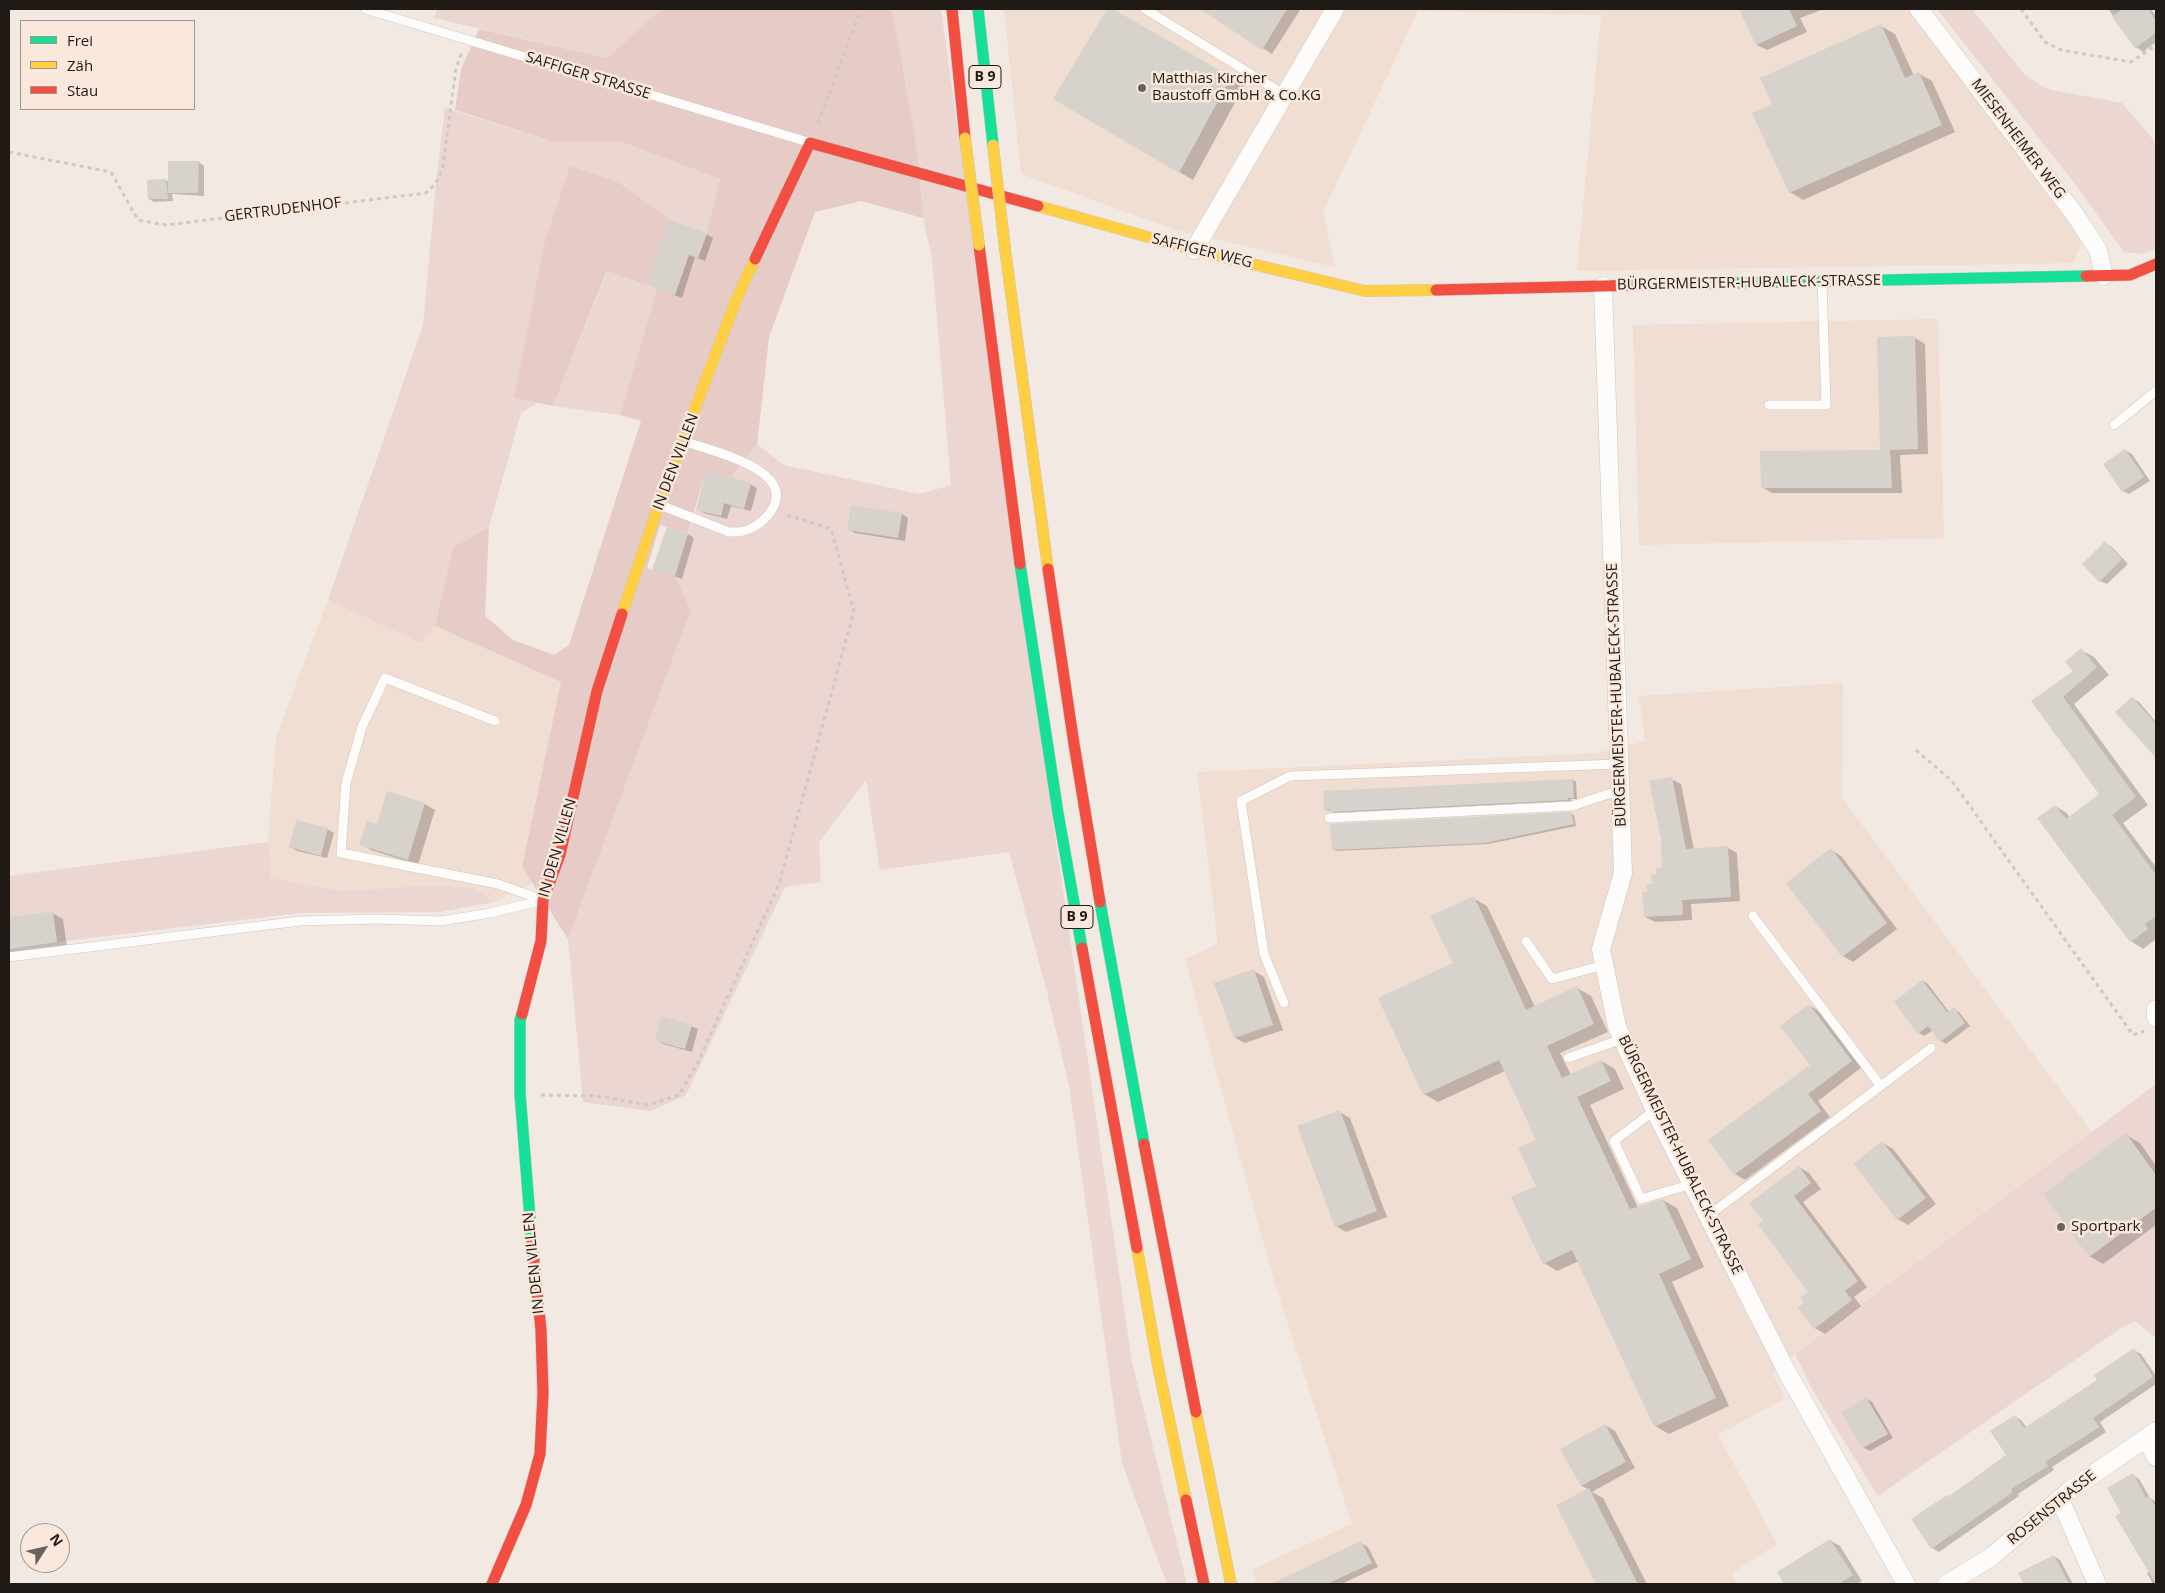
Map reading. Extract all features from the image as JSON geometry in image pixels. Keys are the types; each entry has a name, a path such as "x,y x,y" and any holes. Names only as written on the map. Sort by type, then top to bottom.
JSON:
{"main road":[{"name":"B 9","path":"952,9 965,138 1016,537 1058,813 1158,1366 1204,1584"},
{"name":"B 9","path":"978,9 993,145 1042,530 1085,814 1184,1358 1231,1584"},
{"name":"SAFFIGER WEG","path":"810,143 1194,250 1365,292 1603,286"},
{"name":"IN DEN VILLEN","path":"492,1584 526,1505 540,1454 543,1393 541,1330 528,1208 520,1094 520,1020 541,941 543,900 560,855 597,691 659,504 736,300 810,143"},
{"name":"BÜRGERMEISTER-HUBALECK-STRASSE","path":"1603,286 2130,276 2156,264"}],"street":[{"path":"1194,250 1335,9"},
{"name":"MIESENHEIMER WEG","path":"1919,9 2076,216 2098,250 2104,276"},
{"name":"BÜRGERMEISTER-HUBALECK-STRASSE","path":"1603,286 1623,873 1601,949 1617,1027 1655,1110 1787,1372 1906,1584"},
{"path":"2152,1023 2156,1010"},
{"path":"2151,1434 2156,1457"},
{"name":"ROSENSTRASSE","path":"1947,1584 1990,1557 2060,1499 2151,1434"},
{"path":"2060,1499 2097,1584"}],"lane":[{"name":"SAFFIGER STRASSE","path":"366,9 810,143"},
{"path":"1145,9 1285,95"},
{"path":"1769,405 1826,405 1822,282"},
{"path":"2114,426 2156,391"},
{"path":"659,504 729,532 753,529 763,522 772,510 777,492 774,485 762,471 751,465 683,441"},
{"path":"495,721 384,678 362,727 346,783 341,853 498,884 543,900"},
{"path":"1284,1003 1264,954 1241,801 1290,776 1620,764"},
{"path":"1330,818 1572,806 1620,790"},
{"path":"9,958 300,921 377,919 441,921 490,913 543,900"},
{"path":"1753,916 1880,1085"},
{"path":"1526,941 1552,978 1604,964"},
{"path":"1568,1058 1622,1039"},
{"path":"1708,1216 1930,1048"},
{"path":"1655,1110 1614,1141 1641,1199 1692,1184"}],"path":[{"path":"810,143 861,9"},
{"path":"2021,9 2045,42 2061,50 2132,62 2156,45"},
{"name":"GERTRUDENHOF","path":"9,152 110,172 138,220 166,225 426,192 436,183 443,166 456,68 467,40"},
{"path":"520,1094 597,1096 648,1105 679,1095 698,1062 779,884 854,611 831,529 772,510"},
{"path":"1916,750 1952,781 2133,1035 2152,1023"}],"shaded area":[{"path":"437,9 661,9 607,58 434,18"},
{"path":"661,9 892,9 916,144 923,218 861,201 815,212 769,337 757,444 731,477 706,470 688,533 660,525 647,568 675,576 691,610 568,939 522,867 561,682 435,626 453,547 489,527 485,616 513,640 554,655 569,645 641,421 620,415 657,289 675,295 654,265 647,285 607,271 553,406 514,398 544,245 570,166 620,183 669,219 698,258 707,233 720,179 619,141 555,142 455,110 461,69 479,29 607,58"},
{"path":"892,9 941,9 1057,849 1132,1362 1187,1584 1167,1584 1122,1463 1069,1086 1047,992 1009,852 880,870 866,780 819,842 821,882 785,887 686,1095 651,1111 583,1102 568,939 691,610 675,576 696,510 721,516 731,477 757,444 784,465 919,494 951,485 932,258 923,218"},
{"path":"1004,9 1912,9 2083,238 2074,263 1577,271 1601,15 1418,11 1323,212 1335,267 1176,230 1021,174"},
{"path":"1937,9 1972,9 2025,75 2047,89 2122,103 2156,143 2156,248 2143,254 2124,252 2072,180"},
{"path":"445,108 555,142 619,141 720,179 707,233 669,219 620,183 514,398 537,403 521,413 489,527 453,547 435,626 422,643 328,600 423,325"},
{"path":"608,271 657,289 620,415 553,406"},
{"path":"1938,319 1944,538 1639,545 1633,325"},
{"path":"328,600 422,642 435,626 561,682 522,867 533,883 495,902 473,888 434,885 341,891 270,878 268,842 276,737"},
{"path":"1843,683 1842,798 2092,1132 1795,1354 1773,1374 1785,1398 1718,1435 1777,1544 1732,1573 1737,1584 1256,1584 1253,1569 1352,1524 1273,1277 1185,959 1218,944 1197,772 1598,753 1645,741 1639,696"},
{"path":"268,842 271,878 341,891 434,885 473,888 495,902 440,912 300,913 57,942 52,911 9,917 9,876"},
{"name":"Sportpark","path":"2156,1084 2156,1338 2135,1321 2121,1328 1878,1496 1812,1389 1795,1354"}],"building":[{"name":"Matthias Kircher Baustoff GmbH & Co.KG","path":"1107,9 1113,9 1231,77 1179,173 1053,99"},
{"path":"1200,9 1287,9 1262,50"},
{"path":"1739,9 1789,9 1797,26 1756,45"},
{"path":"2123,9 2148,9 2156,21 2156,33 2135,48 2112,17"},
{"path":"1881,24 1905,78 1919,72 1942,125 1789,193 1752,113 1772,104 1760,78"},
{"path":"168,161 199,161 198,193 168,193"},
{"path":"166,179 168,199 148,199 147,180"},
{"path":"669,219 707,233 698,258 689,255 675,295 647,285"},
{"path":"1915,336 1918,449 1890,450 1892,488 1761,488 1760,451 1880,450 1877,337"},
{"path":"2125,449 2144,477 2122,492 2103,464"},
{"path":"706,470 751,483 744,509 724,503 721,516 696,510"},
{"path":"851,505 902,513 898,538 847,530"},
{"path":"667,527 688,533 675,576 652,570"},
{"path":"2105,541 2122,559 2099,582 2082,564"},
{"path":"2081,648 2097,667 2063,697 2136,797 2112,815 2156,875 2156,916 2145,924 2148,929 2130,942 2037,818 2055,805 2066,819 2099,794 2031,701 2073,671 2065,662"},
{"path":"2132,697 2156,724 2156,758 2115,712"},
{"path":"1672,777 1686,849 1728,846 1731,897 1682,900 1683,915 1644,917 1642,892 1647,891 1647,884 1652,884 1651,875 1656,875 1656,868 1662,867 1661,839 1649,781"},
{"path":"1573,779 1574,798 1568,798 1568,800 1330,812 1330,809 1324,810 1323,791"},
{"path":"387,791 425,803 408,860 359,845 367,821 377,824"},
{"path":"1571,812 1574,824 1485,843 1332,850 1330,824"},
{"path":"296,820 328,828 321,856 289,847"},
{"path":"1831,848 1887,923 1842,957 1786,883"},
{"path":"1474,896 1526,1010 1577,986 1594,1024 1547,1046 1562,1078 1601,1060 1611,1081 1577,1097 1630,1209 1663,1199 1691,1259 1659,1274 1716,1398 1654,1427 1572,1250 1543,1264 1511,1197 1536,1186 1518,1148 1536,1140 1499,1060 1423,1095 1378,998 1453,963 1430,916"},
{"path":"53,911 57,942 9,949 9,917"},
{"path":"1254,969 1273,1025 1234,1038 1214,983"},
{"path":"1922,980 1947,1012 1954,1007 1965,1023 1940,1042 1928,1026 1918,1034 1894,1002"},
{"path":"1809,1004 1852,1061 1808,1094 1821,1111 1734,1175 1708,1140 1810,1065 1780,1026"},
{"path":"661,1016 692,1025 685,1049 655,1041"},
{"path":"1340,1110 1377,1211 1335,1227 1297,1126"},
{"path":"2126,1133 2156,1175 2156,1208 2089,1257 2043,1194"},
{"path":"1882,1141 1926,1198 1897,1220 1854,1164"},
{"path":"1799,1166 1811,1183 1794,1196 1858,1281 1845,1291 1852,1300 1814,1329 1798,1308 1804,1303 1800,1298 1808,1292 1758,1224 1763,1221 1749,1203"},
{"path":"2134,1348 2153,1377 2093,1418 2099,1427 2045,1462 2048,1466 2011,1489 2013,1492 1931,1549 1911,1519 1947,1495 1948,1497 2006,1455 1990,1431 2015,1415 2024,1428 2097,1380 2094,1375"},
{"path":"1866,1397 1888,1434 1863,1448 1841,1412"},
{"path":"1605,1424 1626,1462 1581,1486 1560,1449"},
{"path":"2133,1473 2146,1498 2149,1496 2156,1508 2156,1584 2115,1516 2121,1513 2107,1488"},
{"path":"1589,1488 1638,1584 1596,1584 1556,1505"},
{"path":"1830,1539 1853,1575 1838,1584 1784,1584 1777,1572"},
{"path":"1361,1541 1372,1563 1327,1584 1271,1584"},
{"path":"2054,1555 2069,1584 2024,1584 2018,1573"}],"traffic: fast":[{"path":"978,9 993,145"},
{"path":"1686,284 2086,276"},
{"path":"1020,564 1058,813 1082,948"},
{"path":"1100,902 1144,1144"},
{"path":"522,1014 520,1020 520,1094 532,1243"}],"traffic: slow":[{"path":"965,138 979,245"},
{"path":"993,145 1005,249"},
{"path":"1038,206 1194,250 1365,291 1436,290"},
{"path":"1005,249 1048,569"},
{"path":"622,614 659,504 736,300 755,259"},
{"path":"1137,1248 1158,1366 1186,1500"},
{"path":"1196,1412 1231,1584"}],"traffic: jam":[{"path":"952,9 965,138"},
{"path":"755,259 810,143 1038,206"},
{"path":"979,245 1020,564"},
{"path":"2086,276 2130,275 2156,264"},
{"path":"1436,290 1686,284"},
{"path":"1048,569 1100,902"},
{"path":"522,1014 541,941 543,900 560,855 597,691 622,614"},
{"path":"1082,948 1137,1248"},
{"path":"1144,1144 1196,1412"},
{"path":"492,1584 526,1505 540,1454 543,1393 541,1330 532,1243"},
{"path":"1186,1500 1204,1584"}],"place":[{"name":"Matthias Kircher Baustoff GmbH & Co.KG","path":"1142,88"},
{"name":"Sportpark","path":"2061,1227"}]}
